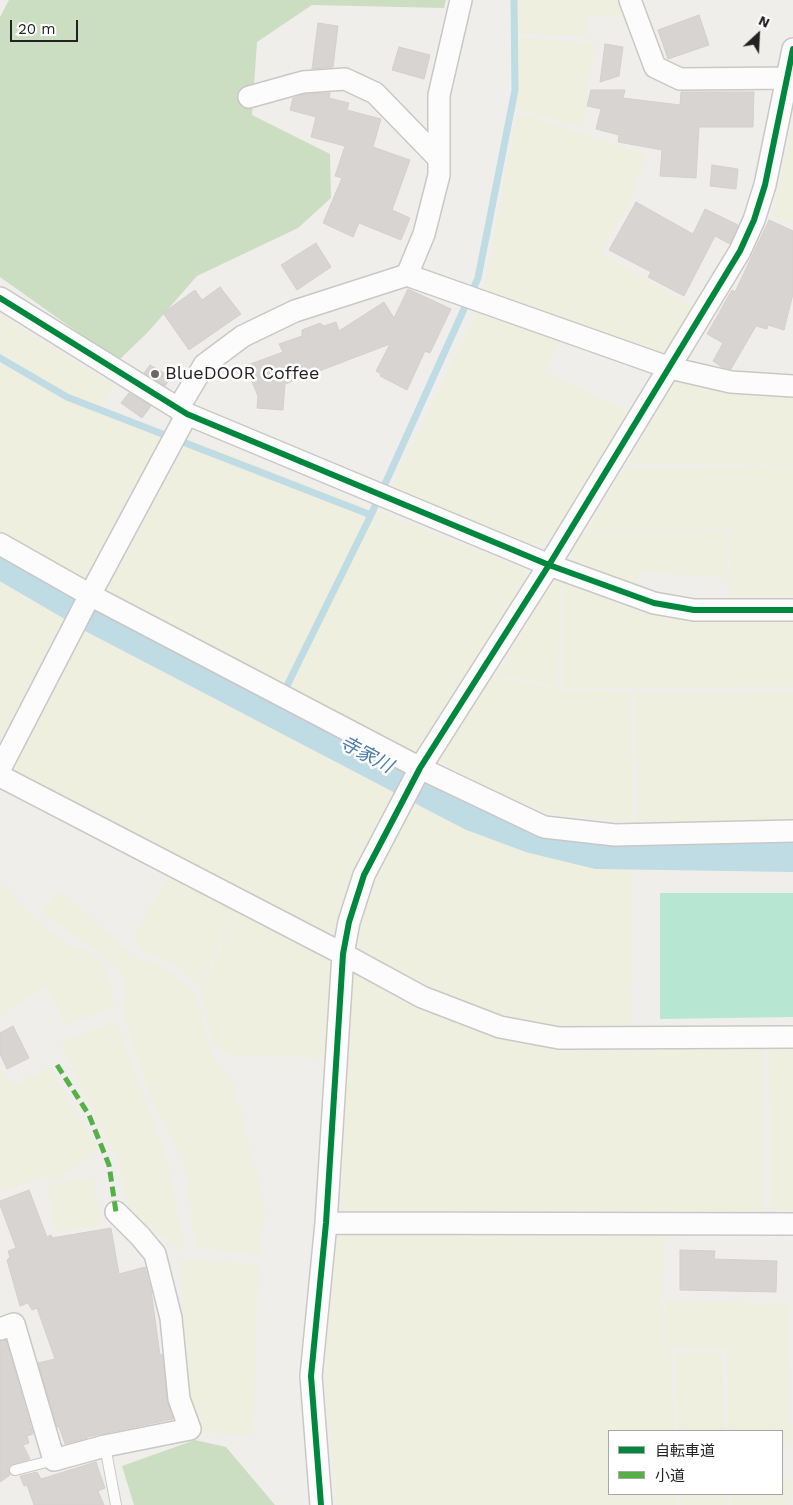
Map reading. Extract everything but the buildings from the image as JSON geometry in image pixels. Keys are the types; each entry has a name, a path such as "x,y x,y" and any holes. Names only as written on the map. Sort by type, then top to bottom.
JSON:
{"street":[{"path":"407,275 424,234 439,175 439,95 461,0"},
{"path":"630,0 655,67 680,79 790,78"},
{"path":"321,1505 311,1376 326,1223 343,954 364,875 420,768 549,565 740,251 754,220 765,185 790,78 793,49"},
{"path":"249,97 303,82 345,79 375,93 439,159"},
{"path":"0,769 90,595 204,365 243,336 295,311 407,275 670,368 732,382 793,386"},
{"path":"0,298 182,412 549,565 624,593 662,604 694,610 793,610"},
{"path":"0,544 90,595 420,768 544,827 615,835 793,831"},
{"path":"0,776 431,1001 500,1027 559,1038 793,1037"},
{"path":"0,1329 14,1324 54,1460 105,1446 190,1429 178,1399 171,1318 155,1254 116,1212"},
{"path":"326,1223 793,1224"}],"lane":[{"path":"105,1446 116,1505"},
{"path":"15,1470 54,1460"}],"green space":[{"path":"9,0 446,0 444,8 312,5 257,42 252,115 330,154 331,198 298,228 197,276 148,332 118,361 0,277 0,17"},
{"path":"514,0 620,0 626,17 587,15 589,36 519,34"},
{"path":"518,38 595,43 583,128 516,108"},
{"path":"517,112 645,154 632,197 601,253 694,308 668,350 655,354 483,292"},
{"path":"791,131 793,132 793,223 772,217"},
{"path":"477,311 561,341 545,372 632,413 553,539 534,545 391,488"},
{"path":"0,314 114,385 102,408 90,406 107,416 164,432 92,579 78,582 0,536 0,366 5,357 0,354"},
{"path":"684,383 749,396 793,397 793,465 627,463 673,384"},
{"path":"189,439 523,568 528,578 422,751 408,753 105,593"},
{"path":"793,466 793,597 729,597 731,529 586,530 625,468"},
{"path":"582,532 729,532 728,578 639,572 637,585 573,561 570,552"},
{"path":"0,570 73,611 0,749"},
{"path":"561,582 558,687 497,673 551,584"},
{"path":"563,582 637,611 703,621 793,622 793,687 562,688"},
{"path":"87,621 402,783 353,875 337,932 327,936 17,774 12,764"},
{"path":"492,676 562,690 631,692 632,824 549,813 485,787 438,760"},
{"path":"793,692 793,822 636,823 635,693"},
{"path":"415,795 504,833 573,852 633,857 631,1027 544,1026 464,1006 425,988 361,953 358,940 371,882"},
{"path":"168,876 238,912 199,985 175,965 144,952 133,938"},
{"path":"0,881 35,919 74,948 83,947 106,966 115,1007 66,1025 46,985 0,1017"},
{"path":"60,890 135,957 160,966 179,978 195,994 212,1055 233,1081 266,1211 259,1256 196,1247 184,1160 154,1106 125,1018 122,973 95,949 41,912"},
{"path":"660,893 793,893 793,1017 660,1019"},
{"path":"240,913 323,955 335,970 325,1058 229,1055 213,1042 200,989"},
{"path":"359,972 492,1034 764,1047 764,1214 344,1218 333,1201 352,973"},
{"path":"117,1022 167,1158 185,1251 130,1215 117,1158 60,1042"},
{"path":"793,1047 793,1211 771,1211 769,1048"},
{"path":"0,1066 14,1085 50,1067 98,1150 54,1181 49,1175 0,1192"},
{"path":"93,1177 102,1226 55,1232 48,1185"},
{"path":"666,1234 662,1303 664,1349 671,1350 674,1430 608,1430 608,1495 677,1495 678,1505 337,1505 324,1380 331,1250 342,1235"},
{"path":"179,1259 258,1264 254,1435 203,1433 186,1387"},
{"path":"666,1300 789,1304 792,1447 783,1446 783,1430 728,1430 727,1350 665,1347"},
{"path":"722,1352 725,1430 677,1430 675,1353"},
{"path":"195,1440 226,1447 275,1505 134,1505 122,1466"},
{"path":"783,1480 791,1480 791,1505 730,1505 730,1495 783,1495"},
{"path":"679,1495 727,1495 727,1505 680,1505"}],"waterway":[{"path":"276,708 371,515 478,278 515,90 514,0"},
{"path":"0,358 67,397 371,515"},
{"name":"寺家川","path":"0,558 94,613 473,811 532,833 598,849 793,852"}],"marked path":[{"path":"57,1065 89,1115 109,1165 116,1212"}],"cycle path":[{"path":"321,1505 311,1376 326,1223 343,954 349,922 364,875 420,768 549,565 740,251 754,220 765,185 793,49"},
{"path":"0,298 187,414 549,565 654,603 694,610 793,610"}],"place":[{"name":"BlueDOOR Coffee","path":"155,374"}]}
